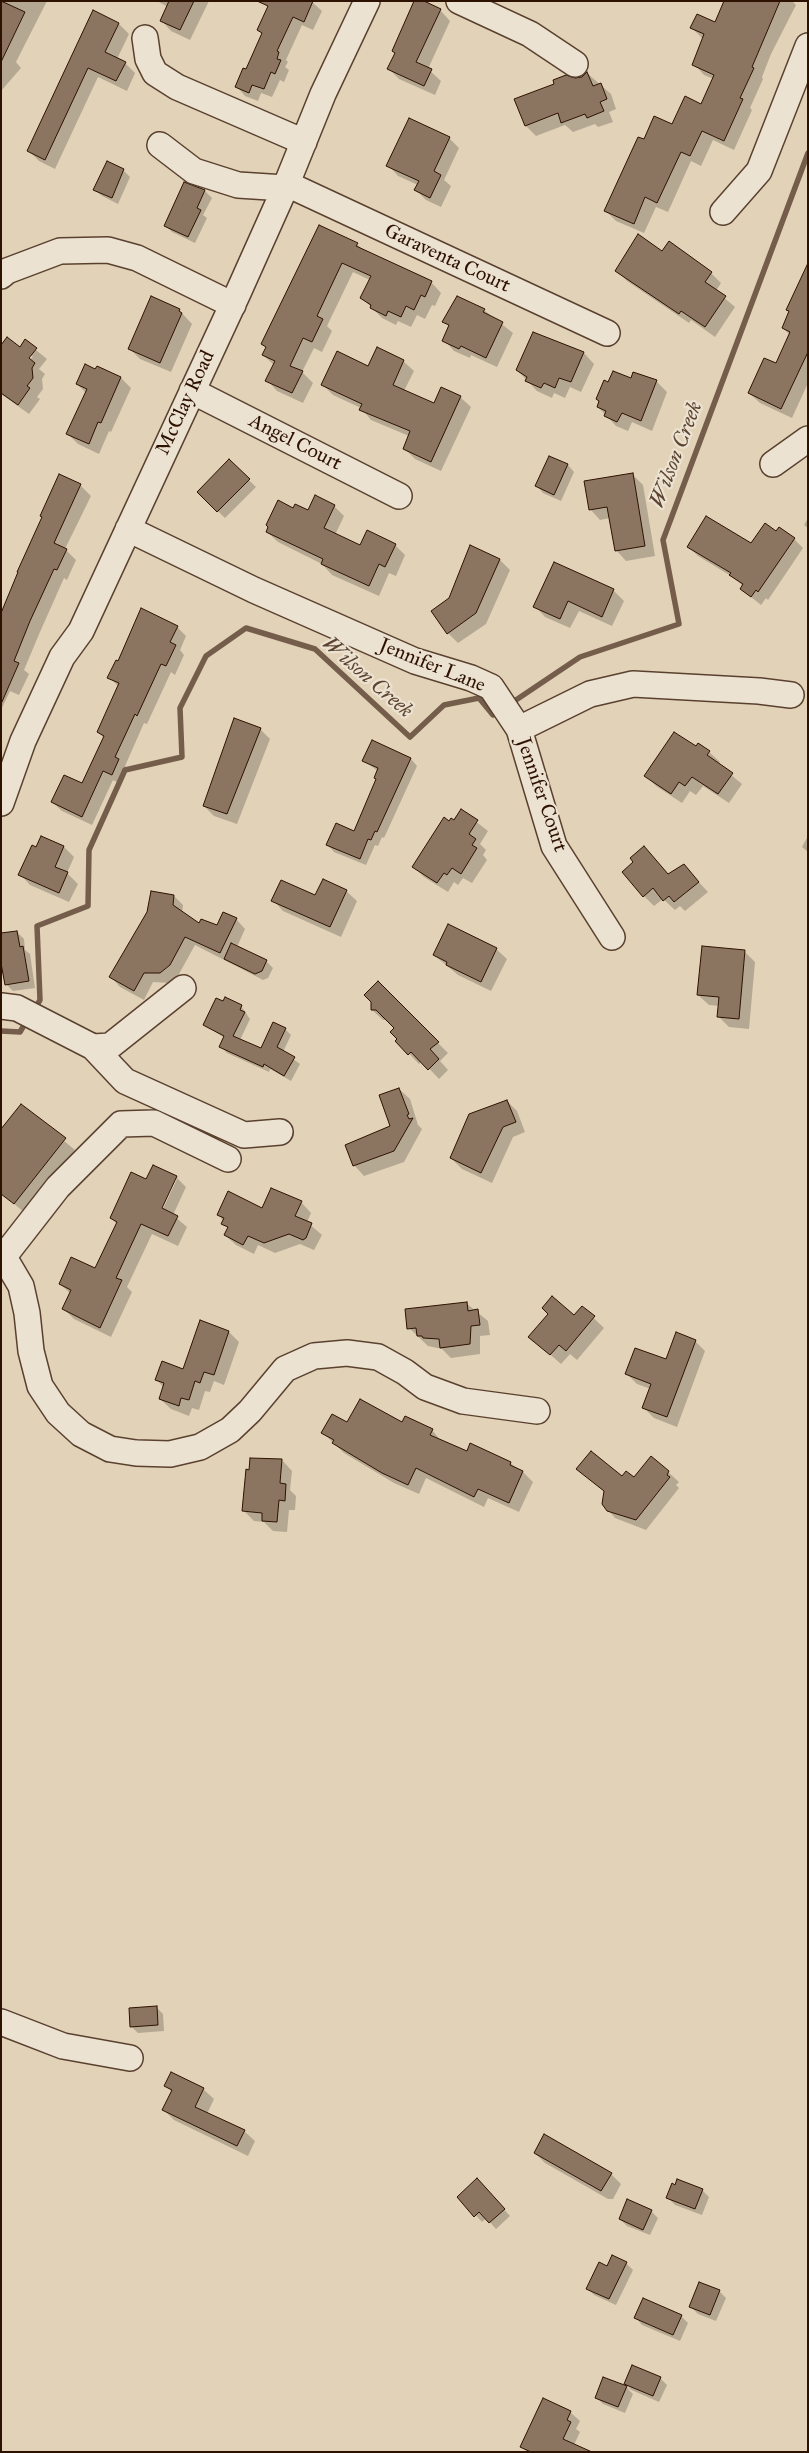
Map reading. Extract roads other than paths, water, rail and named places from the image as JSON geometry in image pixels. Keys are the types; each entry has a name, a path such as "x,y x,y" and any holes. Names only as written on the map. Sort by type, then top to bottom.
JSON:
{"street":[{"name":"McClay Road","path":"1,803 23,741 62,657 81,631 233,305 286,186 323,94 367,1"},
{"path":"459,1 530,34 575,64"},
{"path":"145,38 148,59 155,73 177,87 304,142"},
{"path":"723,212 759,171 808,46"},
{"path":"160,146 194,171 238,185 286,186"},
{"name":"Garaventa Court","path":"286,186 607,333"},
{"path":"1,276 8,271 60,251 108,250 146,262 233,305"},
{"name":"Angel Court","path":"192,391 399,496"},
{"path":"773,464 808,439"},
{"name":"Jennifer Lane","path":"128,529 254,590 415,661 471,678 491,687 516,725"},
{"path":"516,725 590,694 633,684 729,689 791,695"},
{"name":"Jennifer Court","path":"516,725 554,846 612,937"},
{"path":"93,1047 110,1046 183,988"},
{"path":"9,1007 42,1021 93,1047 125,1081 244,1135 280,1132"},
{"path":"228,1159 154,1123 121,1124 58,1186 3,1253 21,1286 27,1313 31,1351 40,1386 58,1413 81,1434 110,1449 136,1453 170,1454 200,1447 230,1430 250,1411 285,1370 314,1356 348,1353 378,1357 405,1372 425,1387 463,1401 537,1411"},
{"path":"1,2022 63,2046 130,2058"}],"waterway":[{"name":"Wilson Creek","path":"510,704 580,657 679,624 663,540 808,153"},
{"name":"Wilson Creek","path":"34,1010 40,1000 37,926 88,906 89,850 125,770 182,757 180,708 206,656 246,628 315,649 410,737 444,705 479,698 493,715 500,711"},
{"name":"Wilson Creek","path":"1,1031 20,1032 27,1020"}]}
